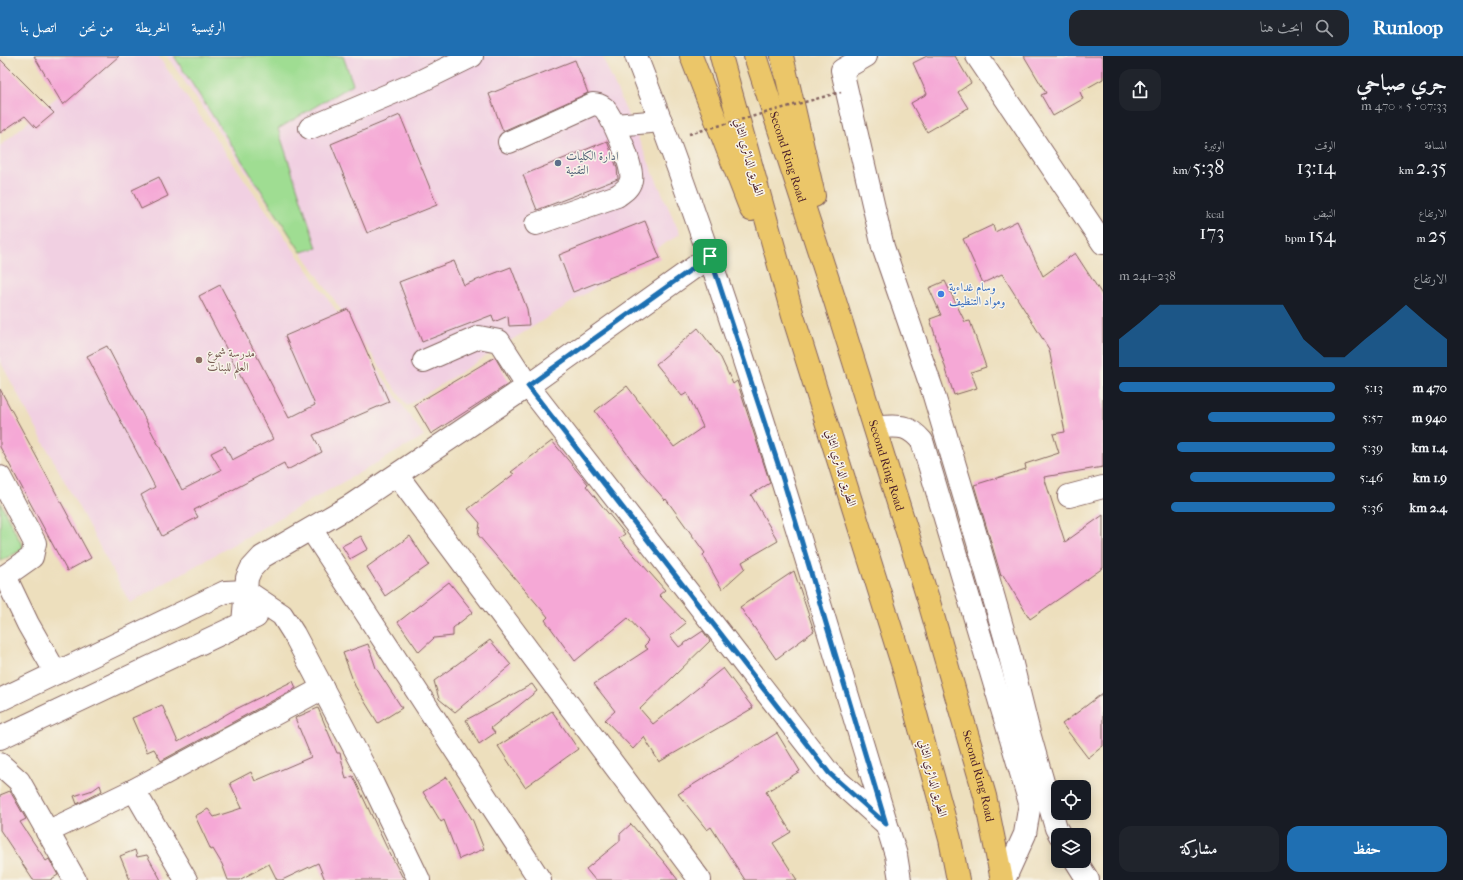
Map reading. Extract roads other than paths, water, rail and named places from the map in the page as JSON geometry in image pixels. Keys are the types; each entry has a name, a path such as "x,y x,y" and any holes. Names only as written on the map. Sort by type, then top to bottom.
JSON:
{"highway":[{"path":"691,56 794,316"},
{"name":"الطريق الدائري الثاني","path":"720,56 794,316 904,670 950,839 958,880"},
{"name":"Second Ring Road","path":"755,56 835,301 929,602 985,796 1003,880"},
{"path":"782,56 835,301"}],"street":[{"path":"310,128 421,81 472,56"},
{"path":"636,56 710,256 782,476 896,855 900,880"},
{"path":"866,56 839,63 884,248 932,389 977,539 1007,644 1056,828"},
{"path":"977,56 1103,243"},
{"path":"509,142 593,104 603,107 615,125 630,168 631,179 628,188 617,196 536,224"},
{"path":"615,125 661,121"},
{"path":"243,623 247,578 251,569 262,557 350,506 528,386 710,256"},
{"path":"424,361 479,337 499,342 528,386 829,773 886,824"},
{"path":"875,427 904,426 914,432 922,440 955,546 1030,803 1025,834 1003,880"},
{"path":"396,475 700,880"},
{"path":"0,477 35,543 32,557 3,577 56,673"},
{"path":"1069,496 1103,487"},
{"path":"311,529 540,880"},
{"path":"955,546 977,539"},
{"path":"0,700 225,592 246,591 282,615 294,634 367,772 419,880"},
{"path":"0,738 243,623 277,611"},
{"path":"47,832 134,790 323,688"},
{"path":"0,764 19,780 75,880"},
{"path":"134,790 186,880"},
{"path":"1080,868 1088,880"}],"place":[{"name":"ادارة الكليات التقنية","path":"558,163"},
{"name":"وسام غداءية ومواد التنظيف","path":"941,294"},
{"name":"مدرسة شموع العلم للبنات","path":"199,360"}]}
